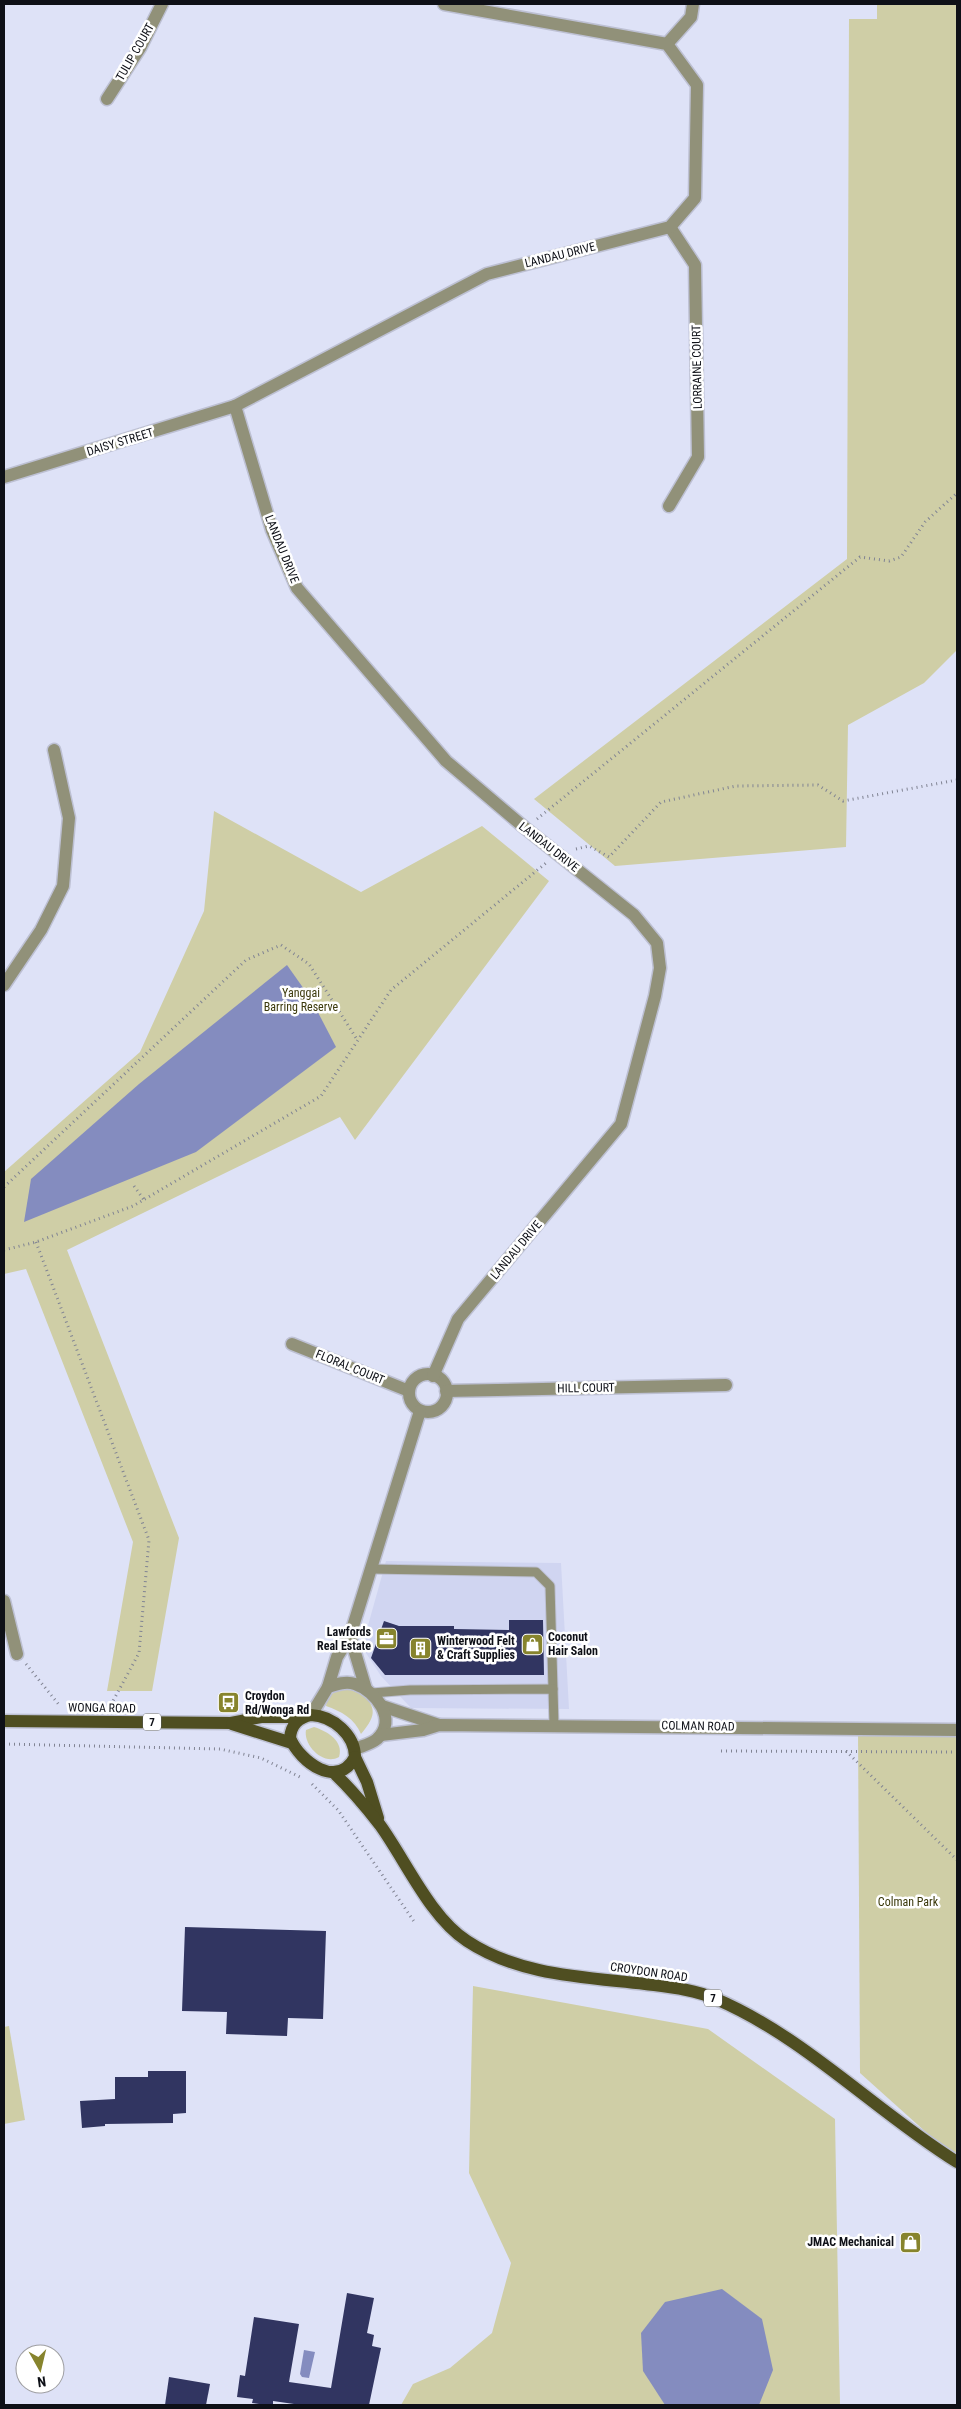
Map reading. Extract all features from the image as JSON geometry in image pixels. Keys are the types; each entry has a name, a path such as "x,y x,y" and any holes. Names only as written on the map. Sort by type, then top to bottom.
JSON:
{"main road":[{"name":"WONGA ROAD","path":"4,1721 231,1723 261,1717 307,1716"},
{"path":"292,1743 290,1731 293,1725 307,1716"},
{"name":"7","path":"307,1716 324,1716 333,1721 355,1753"},
{"name":"WONGA ROAD","path":"231,1723 292,1743"},
{"name":"7","path":"292,1743 314,1766 334,1774"},
{"path":"334,1774 347,1769 355,1753"},
{"name":"CROYDON ROAD","path":"355,1753 367,1782 380,1826"},
{"name":"CROYDON ROAD","path":"334,1774 351,1789 380,1826 431,1903 465,1940 494,1957 526,1967 561,1975 678,1988 714,1998 753,2018 808,2054 924,2141 957,2162"}],"street":[{"name":"TULIP COURT","path":"107,99 140,48 162,4"},
{"path":"444,4 667,44 697,85 695,198 670,227"},
{"path":"667,44 691,17 693,4"},
{"name":"LANDAU DRIVE","path":"433,1376 458,1319 622,1124 655,996 660,968 657,943 634,915 525,828 446,761 297,588 272,530 235,406 487,274 670,227"},
{"name":"LORRAINE COURT","path":"669,506 698,457 695,265 670,227"},
{"name":"DAISY STREET","path":"4,477 235,406"},
{"path":"4,985 41,930 63,886 69,818 54,750"},
{"name":"FLORAL COURT","path":"292,1344 409,1390"},
{"path":"420,1376 433,1376 442,1381 446,1391 444,1402 436,1410 420,1411 411,1402 409,1390 411,1384 420,1376"},
{"name":"HILL COURT","path":"446,1391 726,1385"},
{"path":"307,1716 328,1687 337,1657 350,1636 420,1411"},
{"path":"4,1601 17,1654"},
{"path":"350,1636 369,1691 382,1706 386,1720 381,1734 355,1753"},
{"path":"328,1687 348,1682 369,1691"},
{"name":"COLMAN ROAD","path":"382,1706 439,1725"},
{"name":"COLMAN ROAD","path":"381,1734 423,1730 439,1725 554,1724 957,1730"}],"lane":[{"path":"371,1569 536,1572 550,1586 554,1724"},
{"path":"369,1691 553,1689"}],"path":[{"path":"525,828 860,557 889,561 901,557 925,522 957,492"},
{"path":"4,1250 36,1242 133,1206 321,1096 391,990 558,854 589,846 609,857 661,802 736,786 818,785 843,801 957,780"},
{"path":"4,1188 246,960 281,945 309,964 358,1041"},
{"path":"134,1186 144,1200"},
{"path":"36,1242 149,1540 139,1653 113,1700 112,1722"},
{"path":"17,1654 73,1721"},
{"path":"4,1744 220,1749 261,1758 309,1781 338,1810 415,1924"},
{"path":"721,1751 957,1752"},
{"path":"846,1751 957,1860"}],"shaded area":[{"path":"386,1561 561,1563 569,1709 411,1708 381,1676 362,1647"}],"green space":[{"path":"877,4 957,4 957,650 924,683 848,725 846,847 615,866 534,799 847,559 849,19 877,19"},
{"name":"Yanggai Barring Reserve","path":"214,811 361,892 482,826 549,881 355,1140 340,1117 67,1250 179,1538 152,1691 107,1691 133,1542 26,1269 4,1274 4,1172 140,1052 204,911"},
{"path":"341,1689 359,1689 372,1706 372,1716 361,1734 347,1716 326,1706 328,1696"},
{"path":"314,1727 329,1734 337,1742 340,1751 339,1757 327,1759 311,1748 306,1736 306,1730"},
{"name":"Colman Park","path":"858,1729 957,1730 957,2160 860,2073"},
{"path":"473,1986 708,2029 835,2119 840,2405 401,2405 413,2384 450,2368 492,2333 511,2263 469,2173"},
{"path":"9,2026 25,2120 4,2124 4,2027"}],"water":[{"path":"287,965 311,999 336,1047 196,1152 24,1222 31,1179 139,1084"},
{"path":"722,2289 762,2319 773,2370 759,2405 665,2405 643,2371 641,2333 665,2302"},
{"path":"304,2350 315,2352 309,2378 302,2377 300,2374"}],"building":[{"path":"509,1620 543,1620 544,1675 385,1675 371,1658 384,1621 399,1626 454,1626 454,1629 509,1630"},
{"path":"185,1927 326,1931 323,2019 288,2018 287,2036 226,2034 227,2012 182,2011"},
{"path":"148,2071 186,2071 186,2113 173,2114 173,2123 105,2124 105,2126 82,2128 80,2101 115,2099 115,2077 148,2077"},
{"path":"347,2293 374,2298 367,2333 374,2335 372,2346 381,2348 369,2405 301,2405 273,2401 273,2405 266,2405 252,2403 253,2399 237,2397 240,2375 245,2376 254,2317 299,2324 289,2382 331,2388"},
{"path":"169,2377 210,2384 206,2405 165,2405"}],"place":[{"name":"Lawfords Real Estate","path":"387,1639"},
{"name":"Coconut Hair Salon","path":"532,1644"},
{"name":"Winterwood Felt & Craft Supplies","path":"421,1648"},
{"name":"Croydon Rd/Wonga Rd","path":"229,1703"},
{"name":"JMAC Mechanical","path":"910,2242"}]}
